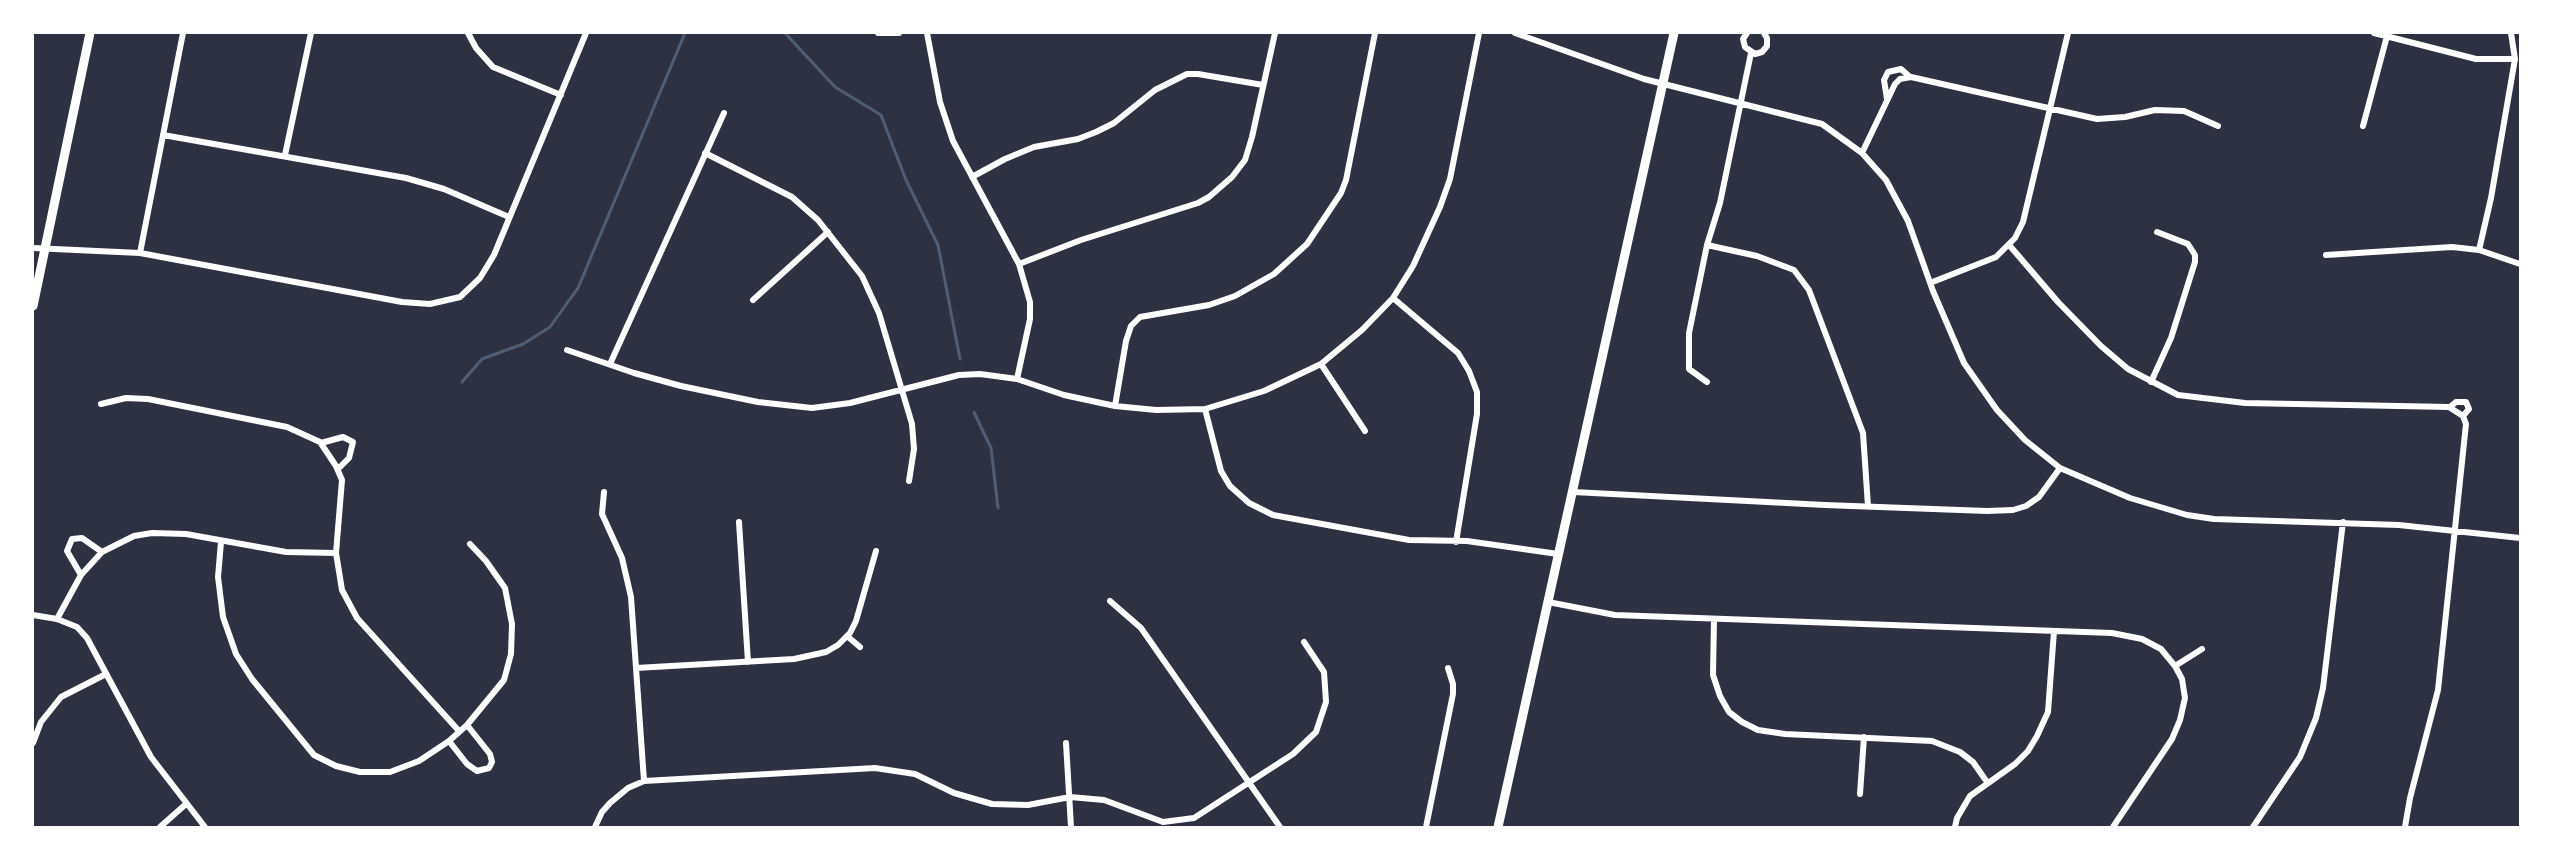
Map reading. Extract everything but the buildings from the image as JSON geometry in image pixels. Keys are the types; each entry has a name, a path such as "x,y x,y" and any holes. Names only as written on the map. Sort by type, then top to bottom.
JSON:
{"main road":[{"path":"33,306 90,33"},
{"path":"1498,827 1674,33"}],"street":[{"path":"140,253 183,33"},
{"path":"285,155 311,33"},
{"path":"468,33 476,48 493,67 561,95"},
{"path":"33,248 140,253 402,302 430,304 460,297 480,278 494,255 586,33"},
{"path":"878,33 886,35 899,33"},
{"path":"927,33 940,102 953,141 1019,264 1030,302 1030,319 1017,379"},
{"path":"1019,264 1081,240 1198,202 1209,197 1232,177 1245,160 1275,33"},
{"path":"1115,406 1126,341 1131,326 1140,317 1209,305 1235,296 1274,274 1307,244 1341,193 1346,180 1375,33"},
{"path":"567,350 681,386 758,402 812,408 850,404 959,375 980,374 1017,379 1064,396 1115,406 1156,410 1205,409 1264,391 1321,364 1362,330 1393,298 1413,266 1450,179 1479,33"},
{"path":"1515,33 1644,79 1822,124 1862,153 1886,180 1908,221 1930,283 1964,363 1997,410 2025,440 2061,468 2130,498 2187,515 2214,519 2343,522 2520,538"},
{"path":"1747,33 1743,44 1751,53 1759,53 1765,49 1768,42 1764,33"},
{"path":"1930,283 1982,264 2010,246 2023,222 2068,33"},
{"path":"2374,33 2476,59 2515,59"},
{"path":"2479,250 2491,198 2515,59 2511,33"},
{"path":"2363,126 2387,36"},
{"path":"1707,382 1689,369 1687,363 1689,333 1707,245 1720,202 1751,53"},
{"path":"1888,99 1884,80 1888,72 1901,69 1910,77"},
{"path":"972,177 1005,159 1034,147 1078,139 1096,132 1114,123 1155,90 1187,74 1263,85"},
{"path":"1862,153 1900,79 1910,77 2097,119 2125,117 2155,110 2184,111 2218,126"},
{"path":"610,364 724,113"},
{"path":"163,135 406,178 444,189 509,217"},
{"path":"705,153 792,197 828,232 862,276 879,313 912,424 913,441 909,481"},
{"path":"753,300 828,232"},
{"path":"2151,382 2171,338 2195,262 2195,255 2188,244 2157,232"},
{"path":"1707,245 1757,256 1794,270 1809,291 1863,433 1868,506"},
{"path":"2010,246 2058,302 2101,346 2128,369 2178,395 2222,401 2450,407 2463,416 2466,424 2438,690 2405,827"},
{"path":"2326,255 2425,248 2479,250 2520,264"},
{"path":"1393,298 1458,353 1469,371 1477,392 1477,414 1456,542"},
{"path":"1321,364 1365,431"},
{"path":"100,404 126,398 148,399 286,427 307,434 321,443 338,469 342,480 343,492 336,553 342,590 357,618 459,731"},
{"path":"2450,407 2456,402 2466,402 2469,409 2463,416"},
{"path":"1205,409 1221,471 1230,486 1250,503 1273,515 1409,540 1467,541 1558,554"},
{"path":"321,443 343,437 353,442 349,458 338,469"},
{"path":"1573,492 1987,511 2013,510 2026,506 2039,497 2061,468"},
{"path":"604,492 602,514 622,558 631,597 644,782"},
{"path":"739,522 748,662"},
{"path":"2253,827 2300,757 2316,718 2323,688 2343,522"},
{"path":"57,619 81,575 102,552 134,536 152,533 186,534 286,552 336,553"},
{"path":"81,575 67,551 72,539 82,538 102,552"},
{"path":"221,542 218,578 223,617 236,654 252,679 314,755 336,766 360,772 390,772 419,761 449,741 467,725 504,680 511,654 512,624 505,588 470,544"},
{"path":"636,668 794,659 825,652 847,636 860,613 876,551"},
{"path":"1110,601 1141,628 1280,827"},
{"path":"1548,602 1615,615 2112,633 2142,639 2161,649 2175,666 2182,679 2185,698 2180,720 2172,739 2113,827"},
{"path":"33,615 57,619 77,627 87,638 151,757 205,827"},
{"path":"1714,619 1713,675 1720,696 1729,712 1735,717 1758,730 1785,734 1932,741 1960,752 1972,762 1987,782"},
{"path":"1955,827 1957,818 1970,796 2028,752 2048,712 2054,631"},
{"path":"847,636 860,646"},
{"path":"595,827 602,812 610,803 628,788 644,782 875,768 915,774 954,793 992,804 1028,805 1070,797 1104,800 1163,822 1183,821 1194,818 1293,754 1308,741 1320,724 1326,702 1324,672 1305,642"},
{"path":"2175,666 2202,649"},
{"path":"1426,827 1453,694 1453,684 1448,668"},
{"path":"33,743 41,722 61,697 106,674"},
{"path":"449,741 467,764 477,771 482,772 489,768 492,762 490,754 467,725"},
{"path":"1860,794 1864,737"},
{"path":"1066,743 1071,827"},
{"path":"160,827 186,804"}],"waterway":[{"path":"462,382 482,359 523,344 550,327 578,288 685,33"},
{"path":"785,33 835,87 881,115 906,180 938,245 960,359"},
{"path":"974,412 991,448 998,508"}]}
